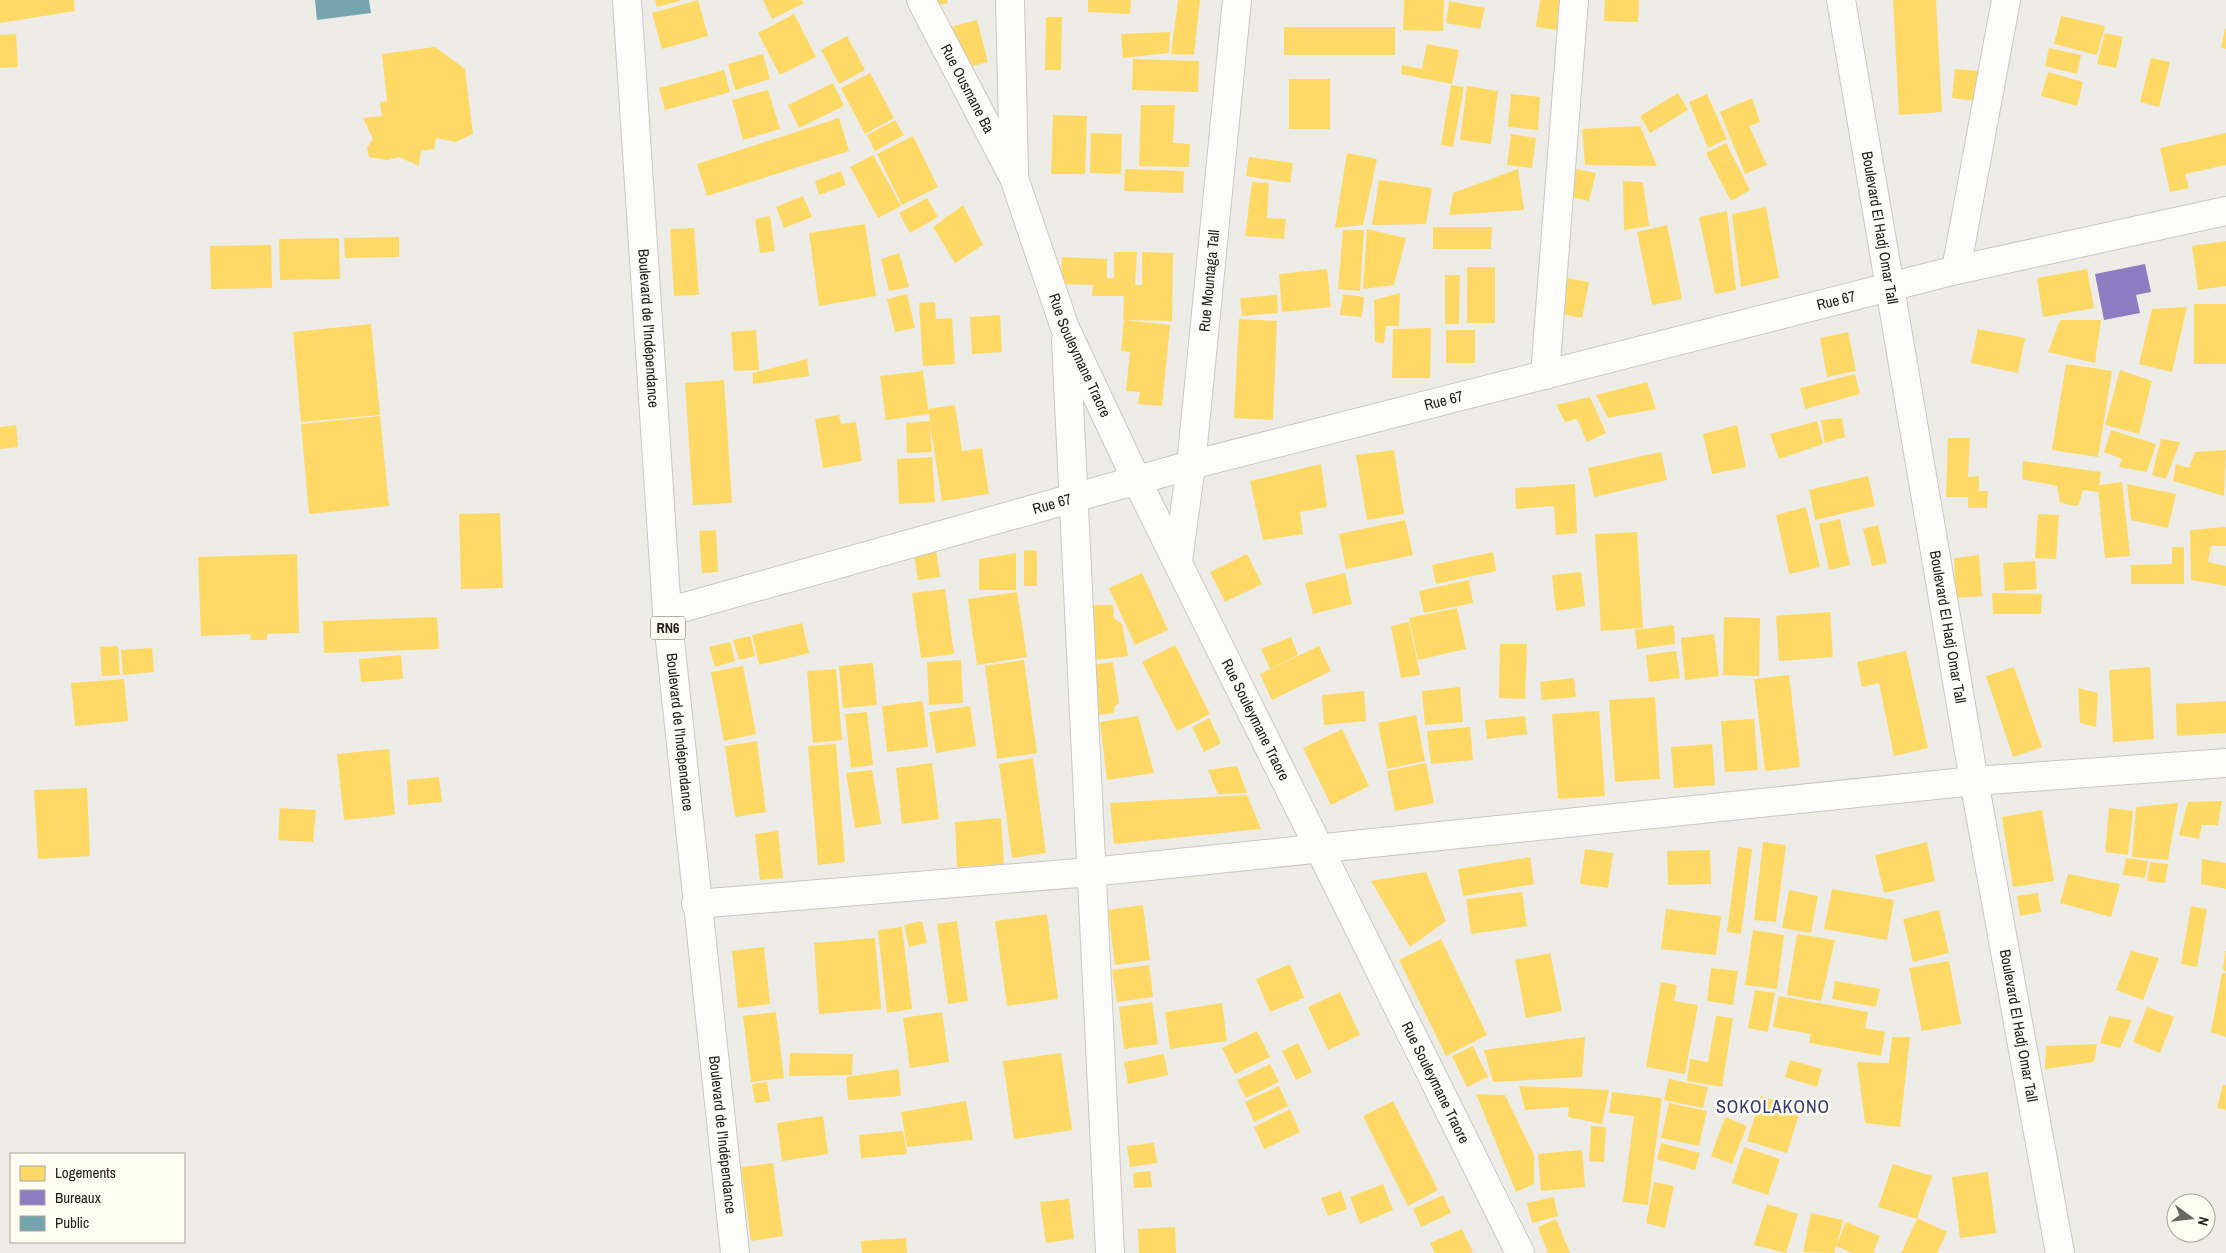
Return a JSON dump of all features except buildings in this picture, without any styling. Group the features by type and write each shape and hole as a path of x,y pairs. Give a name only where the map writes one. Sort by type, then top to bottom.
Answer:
{"main road":[{"name":"Boulevard de l'Indépendance","path":"627,0 667,612 696,904 735,1253"},
{"name":"Rue Ousmane Ba","path":"921,0 1014,178"},
{"path":"1010,0 1014,178"},
{"name":"Rue Mountaga Tall","path":"1178,561 1191,464 1237,0"},
{"path":"1545,375 1574,0"},
{"name":"Boulevard El Hadj Omar Tall","path":"1841,0 1974,780 2060,1253"},
{"path":"1956,270 2006,0"},
{"name":"Rue Souleymane Traore","path":"1014,178 1065,328 1136,479 1520,1253"},
{"name":"Rue 67","path":"667,612 1191,464 1956,270 2226,211"},
{"path":"1065,328 1110,1253"},
{"path":"696,904 1091,872 1320,850 1974,780 2226,763"}],"district":[{"name":"SOKOLAKONO","path":"1773,1107"}]}
